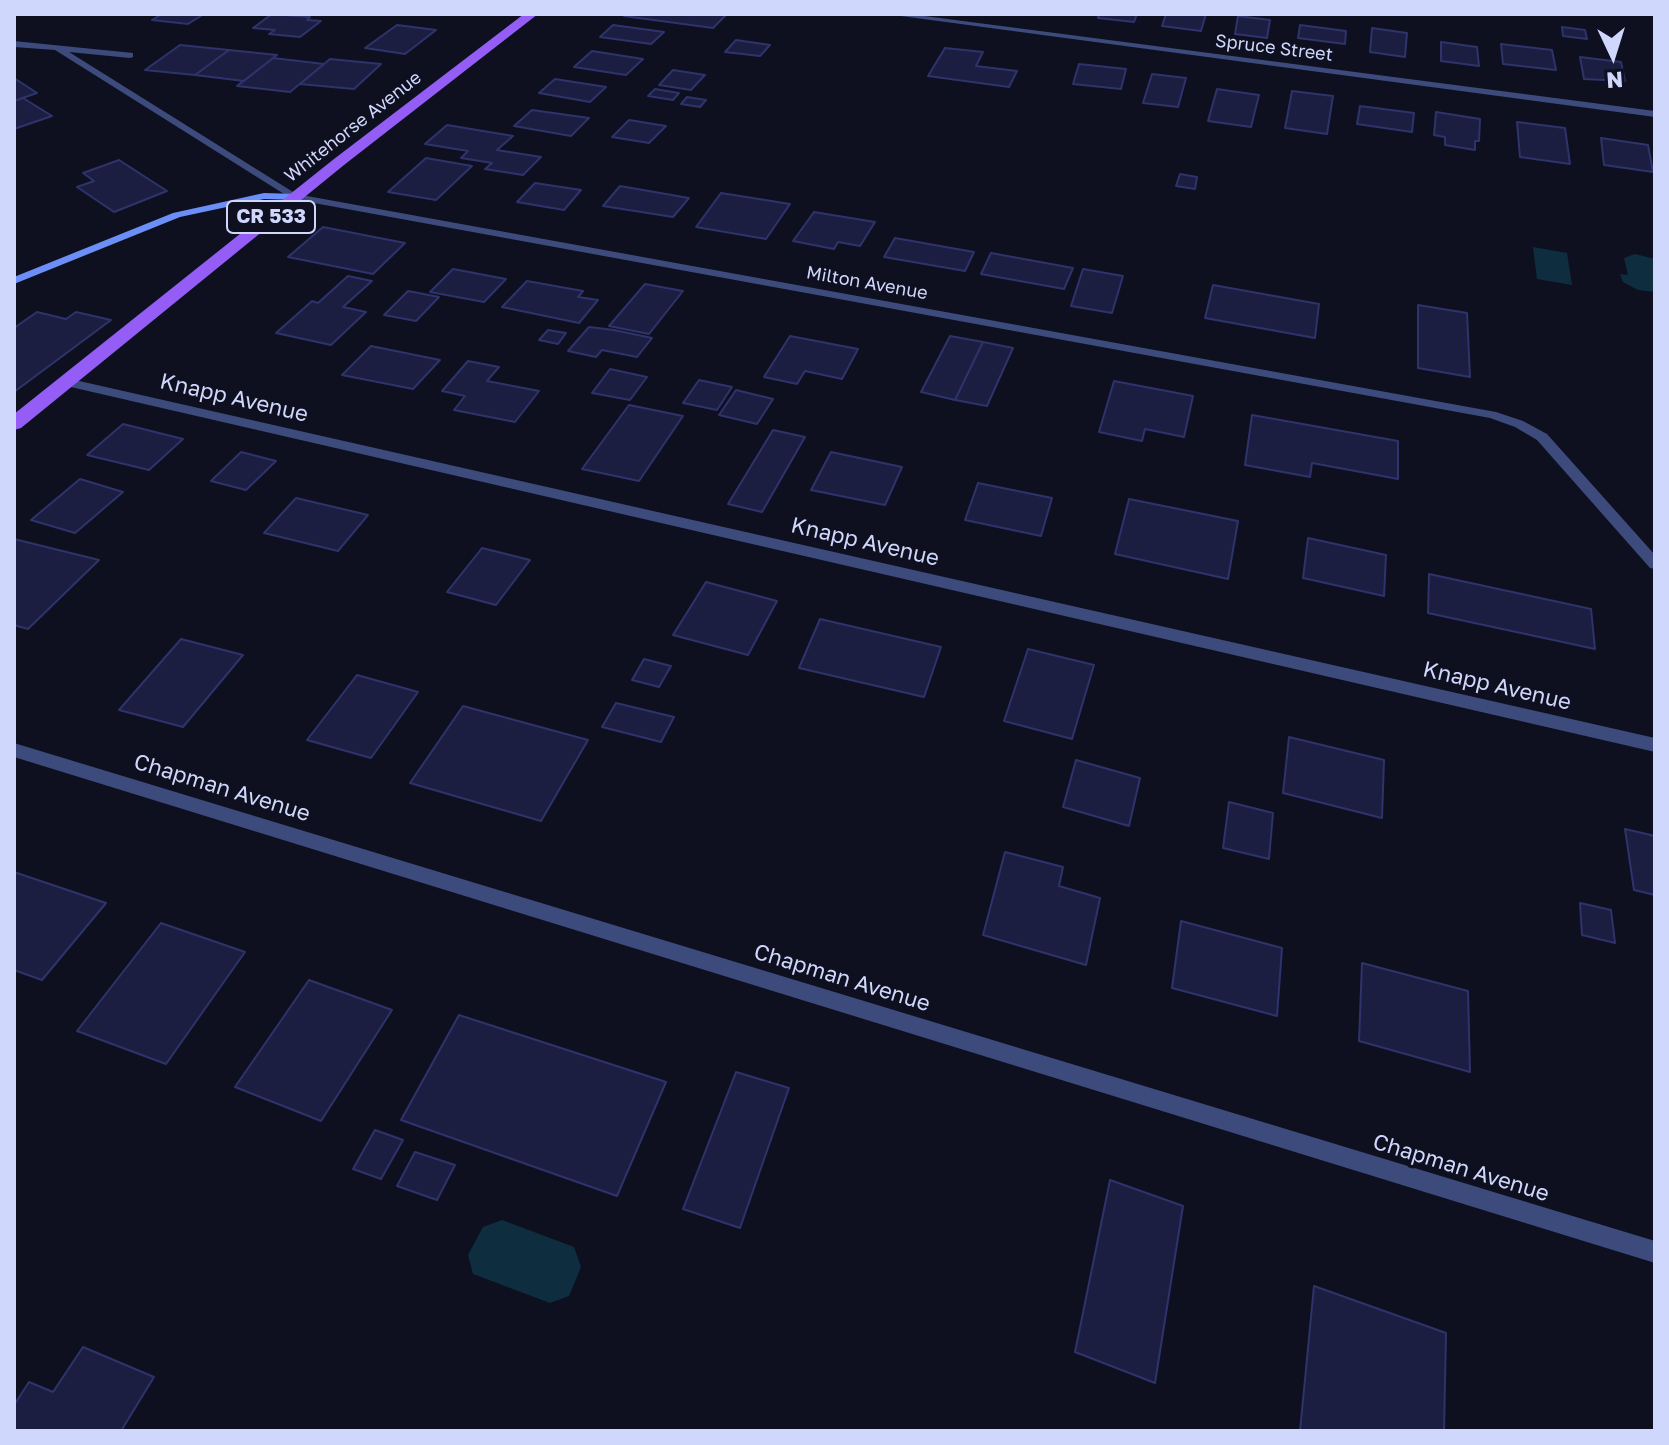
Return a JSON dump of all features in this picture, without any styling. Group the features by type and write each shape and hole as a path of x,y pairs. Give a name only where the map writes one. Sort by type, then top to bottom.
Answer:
{"main road":[{"name":"Whitehorse Avenue","path":"14,424 296,197 532,14"}],"street":[{"name":"Spruce Street","path":"890,14 1655,114"},
{"path":"14,44 130,55"},
{"path":"57,48 296,197"},
{"path":"14,281 177,215 264,196 296,197"},
{"name":"Milton Avenue","path":"296,197 1492,415 1519,424 1542,437 1655,564"},
{"name":"Knapp Avenue","path":"66,382 1655,745"},
{"name":"Chapman Avenue","path":"14,750 1655,1252"}],"water":[{"path":"1533,247 1567,253 1572,285 1537,279"},
{"path":"1635,254 1655,259 1655,292 1638,290 1623,282 1620,274 1628,275 1624,258"},
{"path":"502,1220 574,1247 581,1267 569,1296 550,1303 473,1274 468,1255 483,1227"}],"building":[{"path":"162,14 204,14 188,24 152,20"},
{"path":"272,14 310,17 307,20 321,21 300,37 269,34 275,30 253,28"},
{"path":"727,14 713,28 624,16"},
{"path":"1099,14 1137,14 1134,22 1098,18"},
{"path":"1166,14 1206,14 1201,31 1162,26"},
{"path":"1238,16 1270,20 1267,38 1235,34"},
{"path":"397,25 436,30 405,54 365,48"},
{"path":"613,25 664,32 651,44 600,37"},
{"path":"1300,25 1346,31 1345,44 1298,38"},
{"path":"1562,27 1585,30 1587,39 1563,36"},
{"path":"1372,28 1407,33 1405,57 1370,52"},
{"path":"736,40 770,45 760,56 725,52"},
{"path":"1441,42 1477,47 1479,66 1441,61"},
{"path":"1501,44 1552,50 1556,70 1503,64"},
{"path":"180,45 229,50 195,75 145,70"},
{"path":"945,48 983,52 976,66 1017,71 1009,87 928,76"},
{"path":"229,50 277,55 244,81 195,75"},
{"path":"592,51 643,59 626,75 574,67"},
{"path":"1580,57 1621,62 1625,81 1584,79"},
{"path":"273,58 324,64 290,92 237,86"},
{"path":"330,59 381,64 354,89 300,84"},
{"path":"1079,64 1126,69 1121,89 1073,84"},
{"path":"673,70 705,75 691,90 659,85"},
{"path":"1152,74 1186,78 1178,107 1143,103"},
{"path":"14,78 37,93 14,101"},
{"path":"555,79 606,87 590,102 539,93"},
{"path":"655,89 679,93 673,100 648,96"},
{"path":"1217,89 1259,95 1251,127 1208,121"},
{"path":"1292,91 1333,96 1327,134 1285,128"},
{"path":"687,97 706,100 700,107 681,104"},
{"path":"23,98 52,116 14,129 14,101"},
{"path":"1360,106 1414,113 1412,132 1357,124"},
{"path":"532,110 589,118 571,136 514,126"},
{"path":"1436,112 1480,119 1479,141 1475,141 1475,150 1445,145 1445,137 1434,135"},
{"path":"629,120 666,126 649,143 612,137"},
{"path":"1517,122 1565,128 1570,164 1520,157"},
{"path":"447,125 513,136 497,150 541,157 523,175 485,169 492,163 461,158 468,151 425,144"},
{"path":"1601,138 1648,145 1653,172 1604,165"},
{"path":"426,158 472,166 436,200 388,192"},
{"path":"119,160 167,191 114,212 77,187 94,181 83,173"},
{"path":"1180,174 1197,177 1195,189 1176,186"},
{"path":"535,183 581,190 564,210 517,202"},
{"path":"620,186 689,198 673,217 603,206"},
{"path":"721,193 790,204 766,239 696,227"},
{"path":"814,212 875,222 860,246 838,242 834,249 793,241"},
{"path":"323,227 405,243 373,274 288,257"},
{"path":"895,238 974,252 965,271 884,257"},
{"path":"991,253 1073,268 1064,289 981,274"},
{"path":"453,269 506,279 484,302 430,292"},
{"path":"1083,269 1123,276 1112,313 1071,306"},
{"path":"348,276 372,281 343,307 366,312 331,345 276,333 312,301 318,303"},
{"path":"527,281 583,291 578,297 598,300 579,323 502,307"},
{"path":"645,284 683,291 649,334 609,326"},
{"path":"1213,285 1319,304 1315,338 1205,318"},
{"path":"408,291 439,297 416,321 384,315"},
{"path":"1418,305 1467,313 1470,377 1418,368"},
{"path":"37,312 66,319 76,312 111,320 14,392 14,328"},
{"path":"589,327 652,338 637,357 602,350 596,357 568,351"},
{"path":"548,330 566,333 558,344 539,340"},
{"path":"790,336 858,349 842,379 805,371 797,384 764,377"},
{"path":"950,336 983,342 955,400 921,392"},
{"path":"983,342 1013,348 987,406 955,400"},
{"path":"371,346 440,360 413,389 342,375"},
{"path":"468,361 499,367 487,381 539,391 515,422 454,410 465,396 442,391"},
{"path":"610,369 647,377 630,400 592,393"},
{"path":"699,380 732,387 717,410 683,403"},
{"path":"1114,381 1193,396 1184,437 1145,429 1142,441 1099,432"},
{"path":"736,390 773,399 757,424 719,415"},
{"path":"629,405 683,416 639,481 582,469"},
{"path":"1252,415 1398,441 1398,479 1312,463 1310,477 1245,465"},
{"path":"123,424 183,439 149,470 87,455"},
{"path":"773,430 805,437 762,512 728,504"},
{"path":"241,452 276,461 246,490 211,481"},
{"path":"831,452 902,467 885,505 811,490"},
{"path":"80,479 123,492 75,533 31,520"},
{"path":"978,483 1052,498 1041,536 965,520"},
{"path":"296,498 368,515 338,551 264,533"},
{"path":"1129,499 1238,521 1228,579 1115,554"},
{"path":"1308,538 1386,555 1384,596 1303,578"},
{"path":"14,539 99,560 28,629 14,625"},
{"path":"482,548 530,560 496,605 447,592"},
{"path":"1429,574 1591,609 1595,649 1428,613"},
{"path":"706,582 777,601 748,655 673,635"},
{"path":"820,619 941,647 924,697 799,668"},
{"path":"181,639 243,655 183,727 119,710"},
{"path":"1028,649 1094,665 1072,739 1004,721"},
{"path":"644,659 671,666 659,687 632,680"},
{"path":"357,675 418,692 371,758 307,740"},
{"path":"616,703 674,717 661,742 602,727"},
{"path":"463,706 588,740 541,821 410,783"},
{"path":"1289,737 1384,760 1382,818 1283,793"},
{"path":"1076,760 1140,778 1129,826 1063,807"},
{"path":"1229,802 1273,813 1269,859 1223,848"},
{"path":"1625,829 1655,836 1655,895 1634,890"},
{"path":"1005,852 1063,867 1059,886 1100,898 1086,965 983,935"},
{"path":"14,872 106,903 42,980 14,970"},
{"path":"1580,903 1611,910 1615,943 1582,935"},
{"path":"1181,921 1282,948 1277,1016 1172,988"},
{"path":"161,923 245,952 166,1064 77,1031"},
{"path":"1362,963 1468,991 1470,1072 1359,1041"},
{"path":"309,980 392,1010 321,1121 235,1087"},
{"path":"459,1015 666,1082 617,1196 401,1120"},
{"path":"736,1072 789,1088 740,1228 683,1209"},
{"path":"375,1130 403,1140 381,1179 353,1169"},
{"path":"415,1152 455,1165 437,1200 397,1186"},
{"path":"1110,1180 1183,1206 1155,1383 1075,1352"},
{"path":"1314,1286 1446,1333 1444,1431 1300,1431"},
{"path":"83,1347 154,1377 121,1431 14,1431 14,1405 29,1382 53,1392"}]}
